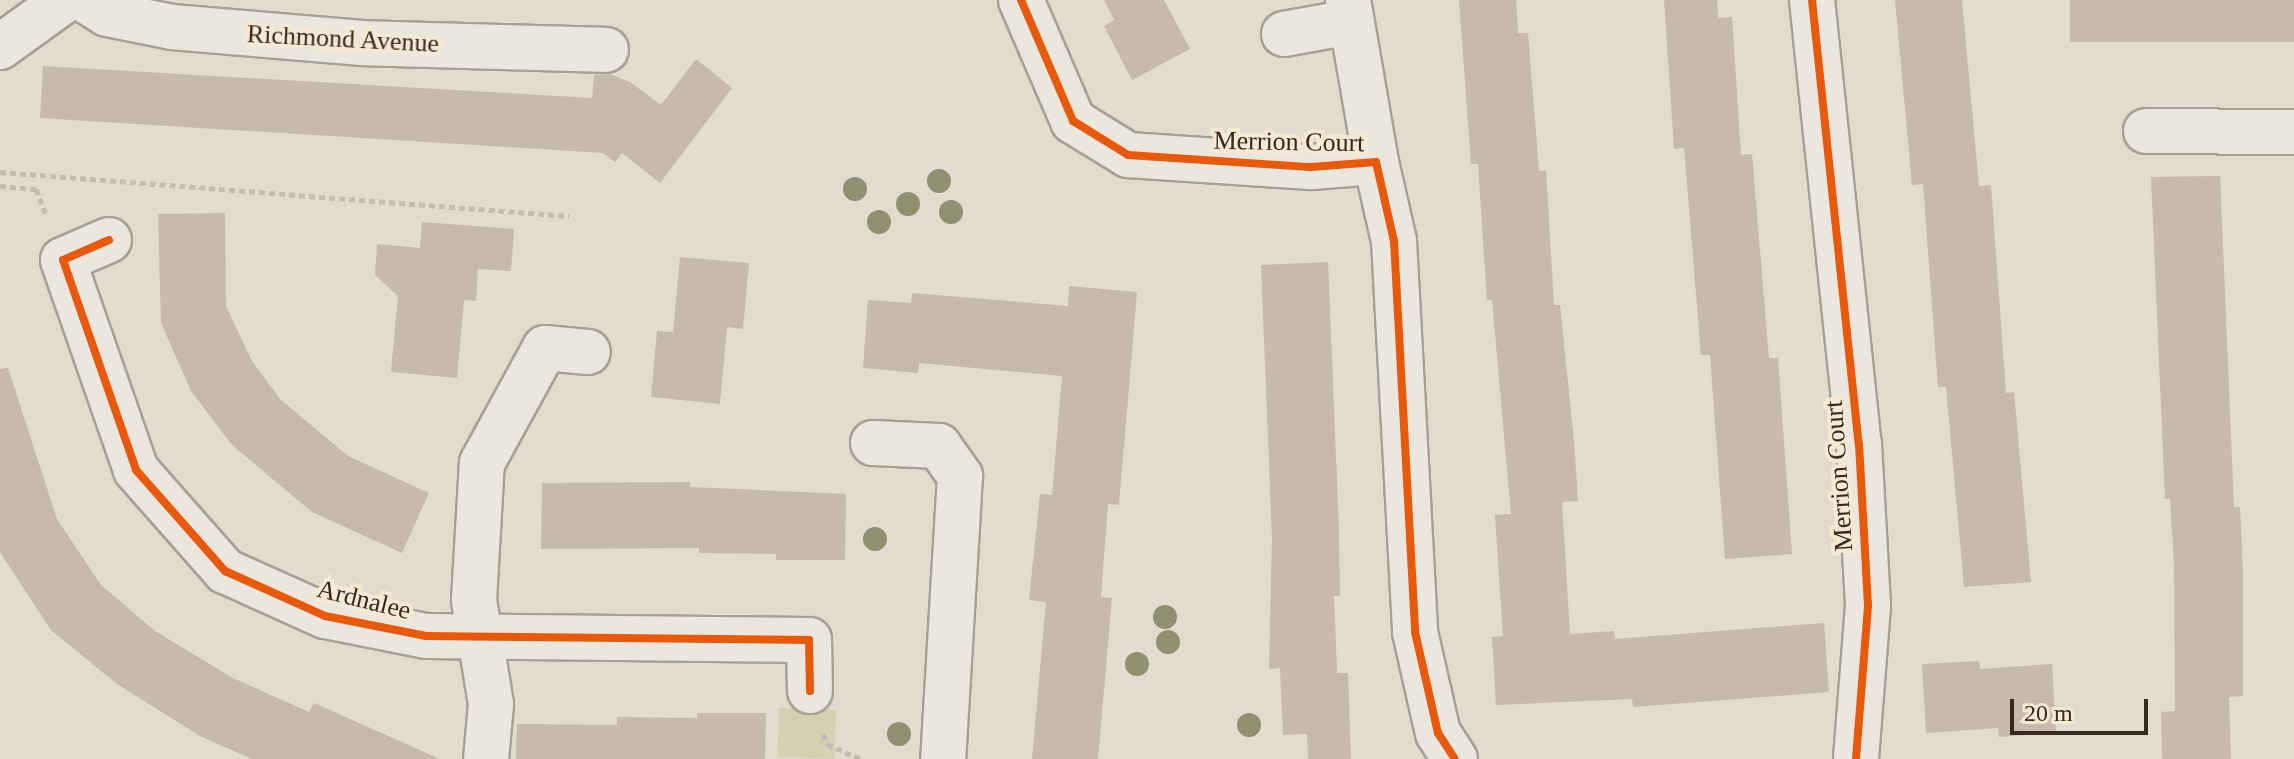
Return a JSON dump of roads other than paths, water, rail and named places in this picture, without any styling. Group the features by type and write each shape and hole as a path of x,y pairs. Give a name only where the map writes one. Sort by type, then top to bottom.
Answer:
{"street":[{"path":"11,25 65,0"},
{"name":"Richmond Avenue","path":"85,0 107,14 172,27 362,43 606,50"},
{"name":"Merrion Court","path":"1021,0 1073,121 1128,155 1311,167 1376,162"},
{"name":"Merrion Court","path":"1812,0 1859,444 1868,606 1856,759"},
{"name":"Merrion Court","path":"1284,34 1350,11 1376,162 1394,241 1401,315 1415,632 1438,733 1455,759"},
{"path":"2146,131 2294,132 2294,139"},
{"name":"Ardnalee","path":"109,240 63,260 136,470 225,571 325,616 426,636 478,639 530,635 809,640 810,691"},
{"path":"486,759 491,704 474,600 482,463 545,348 588,352"},
{"path":"873,443 939,446 960,476 943,759"}]}
